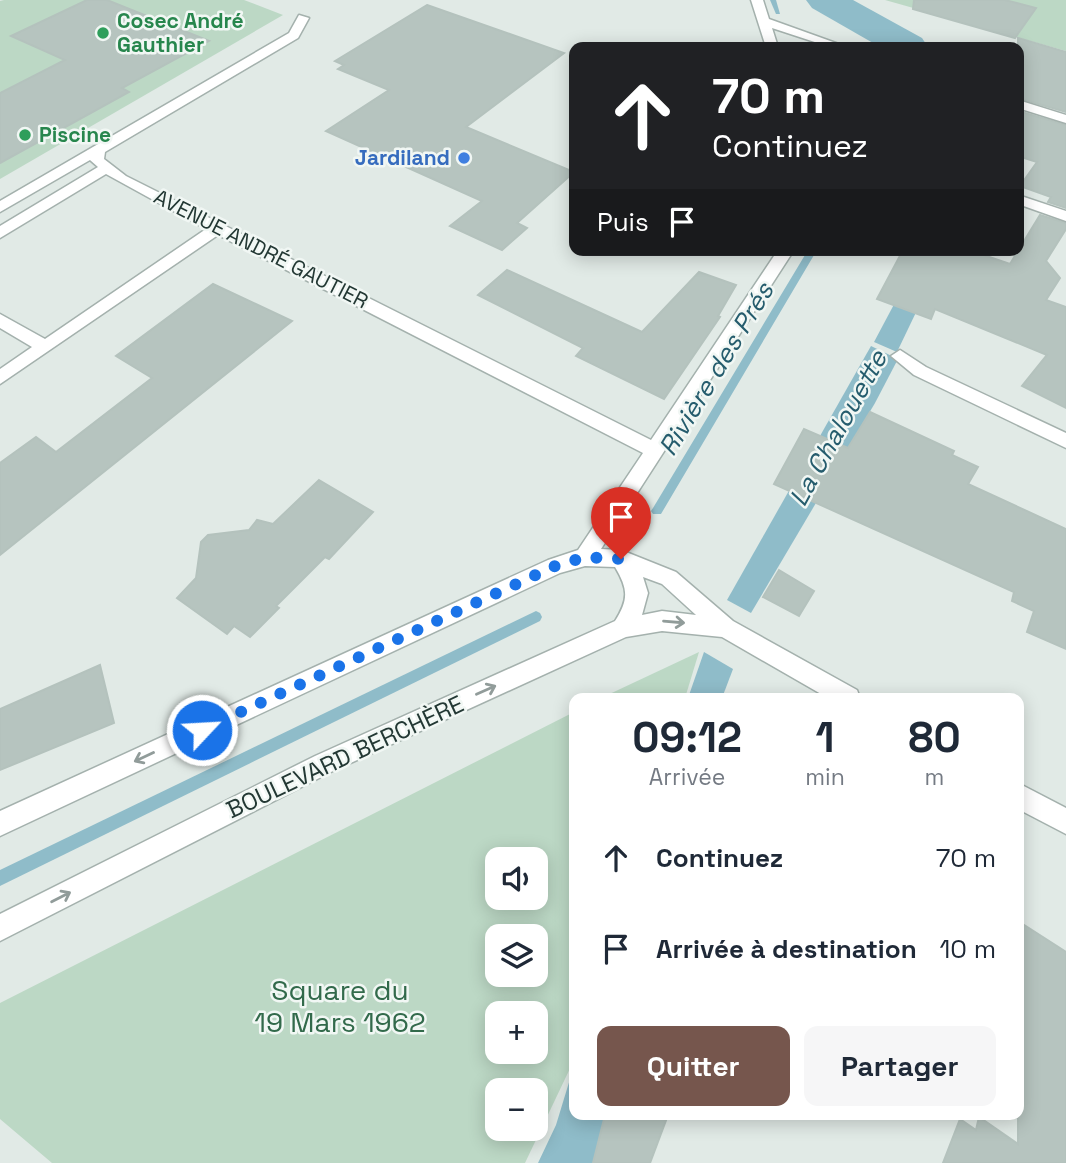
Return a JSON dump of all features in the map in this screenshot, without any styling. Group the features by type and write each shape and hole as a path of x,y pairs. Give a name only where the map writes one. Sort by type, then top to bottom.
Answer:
{"street":[{"path":"757,0 770,42"},
{"path":"0,207 294,35 303,18"},
{"path":"763,21 826,42"},
{"path":"1024,106 1066,119"},
{"path":"0,233 105,169 97,160 98,149"},
{"name":"AVENUE ANDRÉ GAUTIER","path":"105,169 656,451"},
{"path":"1024,201 1066,216"},
{"path":"0,377 219,227"},
{"path":"585,557 782,256"},
{"path":"0,320 45,346"},
{"path":"900,356 920,371 1066,441"},
{"path":"0,824 555,566 585,557 621,559 672,579 725,628 840,693"},
{"path":"621,559 636,584 639,603 623,628"},
{"name":"BOULEVARD BERCHÈRE","path":"0,928 323,764 623,628 662,621 725,628"},
{"path":"1024,797 1066,821"}],"green space":[{"path":"244,0 283,15 0,179 0,1"},
{"path":"885,0 1066,0 1066,51"},
{"path":"699,652 687,693 612,693"},
{"name":"Square du 19 Mars 1962","path":"569,715 569,1071 548,1115 548,1078 485,1078 485,1141 535,1141 525,1163 52,1163 0,1119 0,1003"}],"water":[{"path":"899,295 920,304 897,352 874,342"},
{"path":"871,346 898,359 875,403 751,613 727,600"},
{"path":"704,652 733,669 724,693 690,693"},
{"path":"569,1082 569,1120 604,1120 593,1163 538,1163 556,1125"}],"building":[{"path":"87,0 107,0 209,41 122,88 129,92 0,163 0,93 65,60 11,36"},
{"path":"914,0 1005,0 1036,8 1015,38 913,9"},
{"path":"427,5 564,53 466,127 569,170 569,176 517,223 527,228 502,250 450,226 482,201 326,131 389,90 338,69 344,65 335,61"},
{"path":"1018,38 1066,52 1066,112 1024,100 1024,42 1018,42"},
{"path":"1024,113 1066,125 1066,208 1048,202 1051,197 1024,187 1024,180 1037,162 1024,158"},
{"path":"1040,215 1066,223 1066,229 1046,261 1060,278 1046,300 1066,307 1066,408 1022,386 1047,355 935,309 931,319 877,299 900,256 987,256 1010,264 1015,256 1024,256 1024,241"},
{"path":"507,270 642,332 699,272 736,285 718,316 720,317 664,399 576,356 583,348 478,295"},
{"path":"213,284 292,321 0,555 0,463 36,437 56,452 152,378 116,356"},
{"path":"870,412 954,451 952,455 978,467 968,484 1066,529 1066,649 1027,632 1034,611 1012,601 1014,592 774,484 804,429 848,448"},
{"path":"319,480 373,512 329,559 325,557 276,606 279,608 250,637 234,626 227,634 177,598 196,578 201,542 208,535 249,530 257,520 273,524"},
{"path":"779,570 814,591 799,616 763,597"},
{"path":"100,665 114,723 0,770 0,709"},
{"path":"1024,925 1066,952 1066,1163 943,1163 960,1120 976,1130 978,1120 983,1120 1018,1144 1018,1120 1024,1120"},
{"path":"604,1120 666,1120 650,1163 593,1163"}],"waterway":[{"name":"Rivière des Prés","path":"773,0 778,13"},
{"name":"La Chalouette","path":"825,0 899,42"},
{"name":"Rivière des Prés","path":"657,511 809,256"},
{"name":"Rivière des Prés","path":"0,878 536,617"}],"place":[{"name":"Cosec André Gauthier","path":"103,33"},
{"name":"Piscine","path":"25,135"},
{"name":"Jardiland","path":"464,158"}],"route":[{"path":"202,730 555,566 585,557 621,559"}]}
